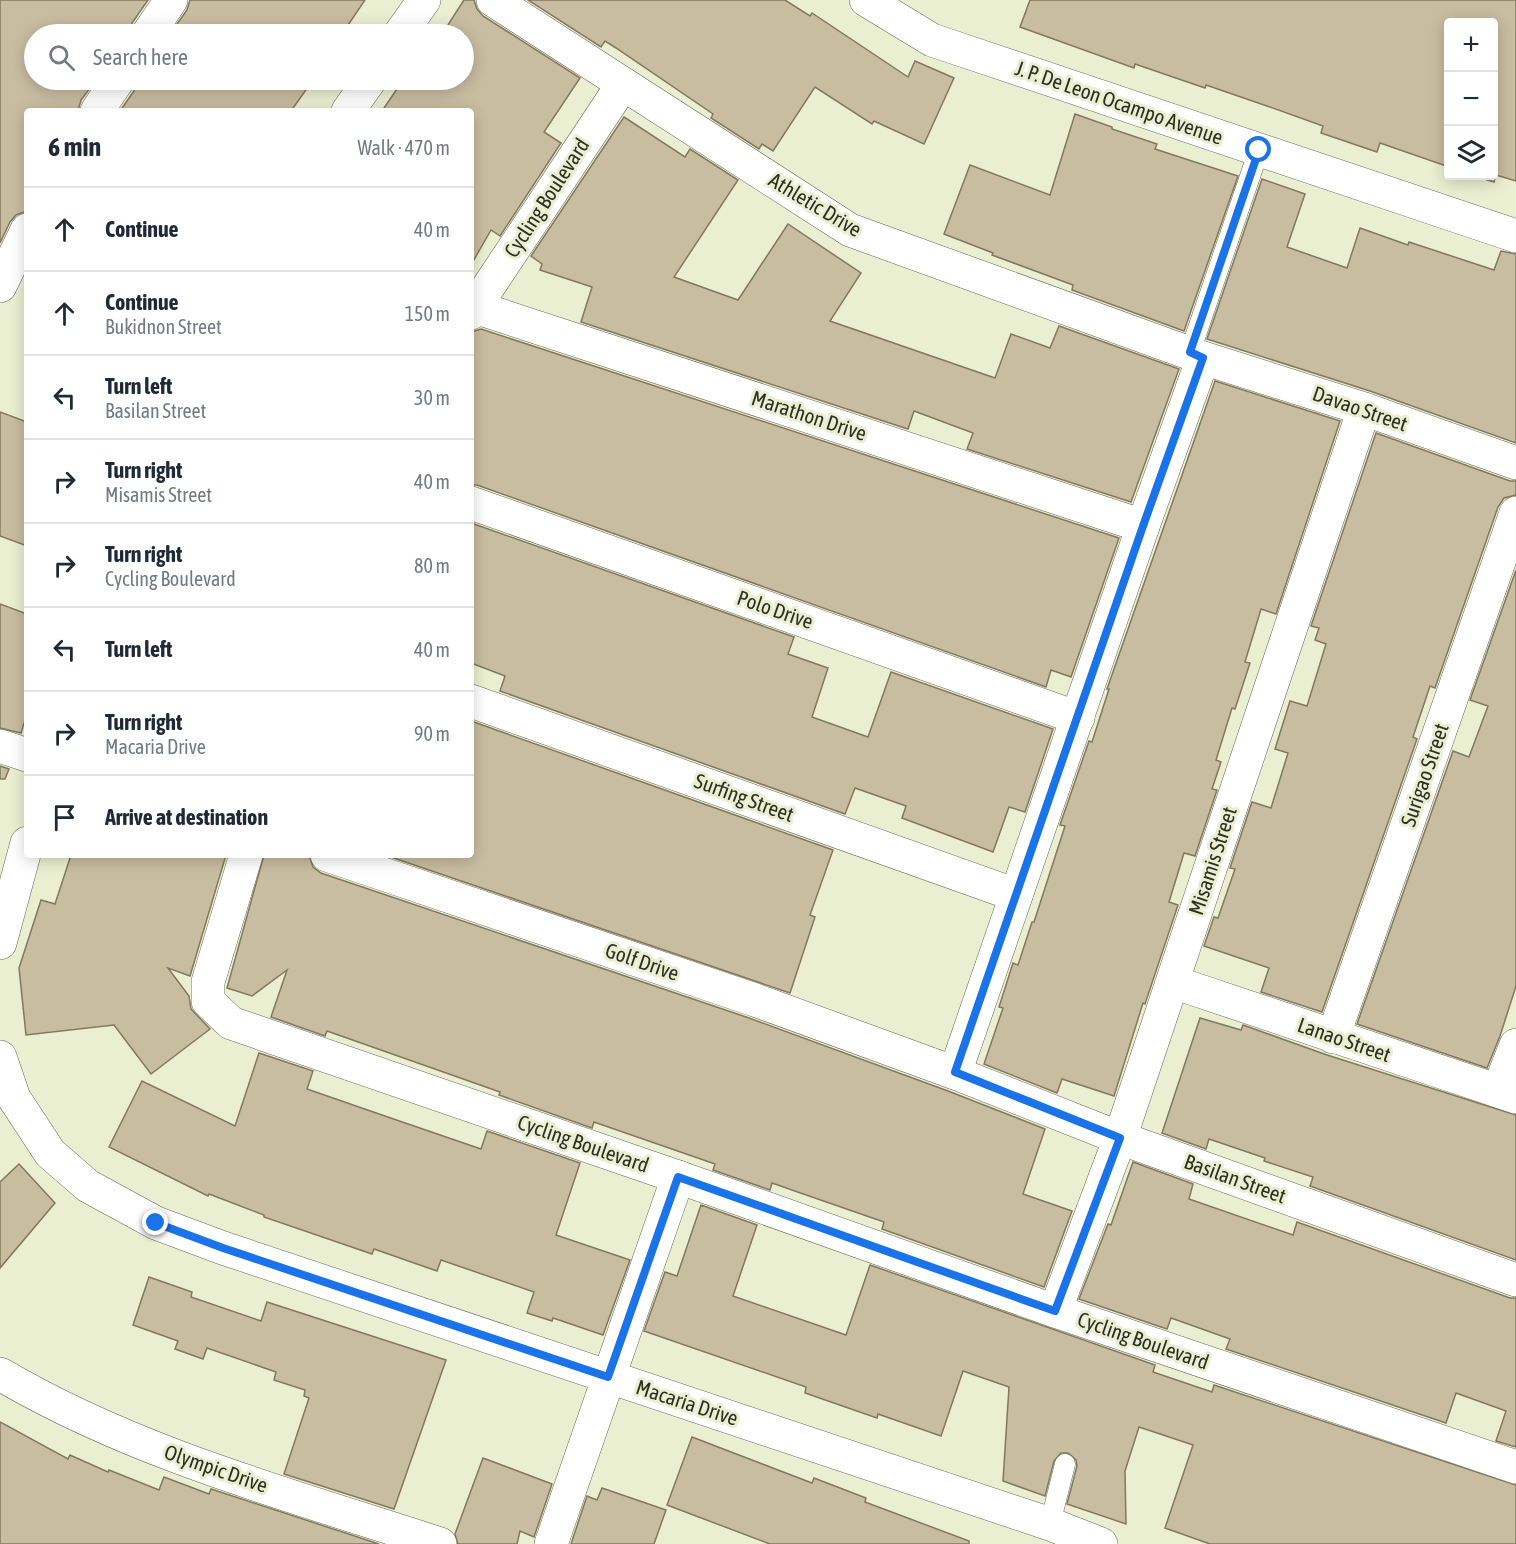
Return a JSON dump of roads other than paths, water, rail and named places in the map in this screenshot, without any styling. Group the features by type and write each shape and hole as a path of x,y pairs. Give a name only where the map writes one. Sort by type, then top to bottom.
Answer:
{"street":[{"path":"155,24 171,0"},
{"path":"407,24 424,0"},
{"name":"Athletic Drive","path":"493,0 850,230 1196,355"},
{"name":"J. P. De Leon Ocampo Avenue","path":"866,0 932,40 1516,236"},
{"name":"Cycling Boulevard","path":"474,308 622,84"},
{"path":"99,108 111,90"},
{"path":"350,108 363,90"},
{"path":"0,286 24,236"},
{"name":"Marathon Drive","path":"474,310 1143,526"},
{"path":"955,1072 1143,526 1196,355"},
{"name":"Davao Street","path":"1196,355 1364,409 1516,463"},
{"name":"Misamis Street","path":"1055,1311 1120,1138 1364,409"},
{"name":"Polo Drive","path":"474,504 1078,718"},
{"name":"Surigao Street","path":"1333,1037 1516,513"},
{"name":"Surfing Street","path":"474,702 1016,895"},
{"path":"0,746 24,754"},
{"path":"0,943 24,854"},
{"name":"Cycling Boulevard","path":"245,858 208,982 208,1001 231,1023 678,1177 1055,1311 1516,1467"},
{"name":"Golf Drive","path":"336,858 744,996 955,1072"},
{"name":"Lanao Street","path":"1173,982 1507,1094"},
{"path":"1507,1094 1516,1045"},
{"name":"Macaria Drive","path":"0,1057 14,1098 50,1153 88,1186 156,1223 234,1252 1050,1524 1101,1544"},
{"name":"Basilan Street","path":"955,1072 1120,1138 1516,1280"},
{"path":"551,1544 678,1177"},
{"name":"Olympic Drive","path":"0,1374 40,1398 128,1439 261,1486 440,1544"}],"lane":[{"path":"1196,355 1259,150"},
{"path":"1050,1524 1065,1464"}]}
